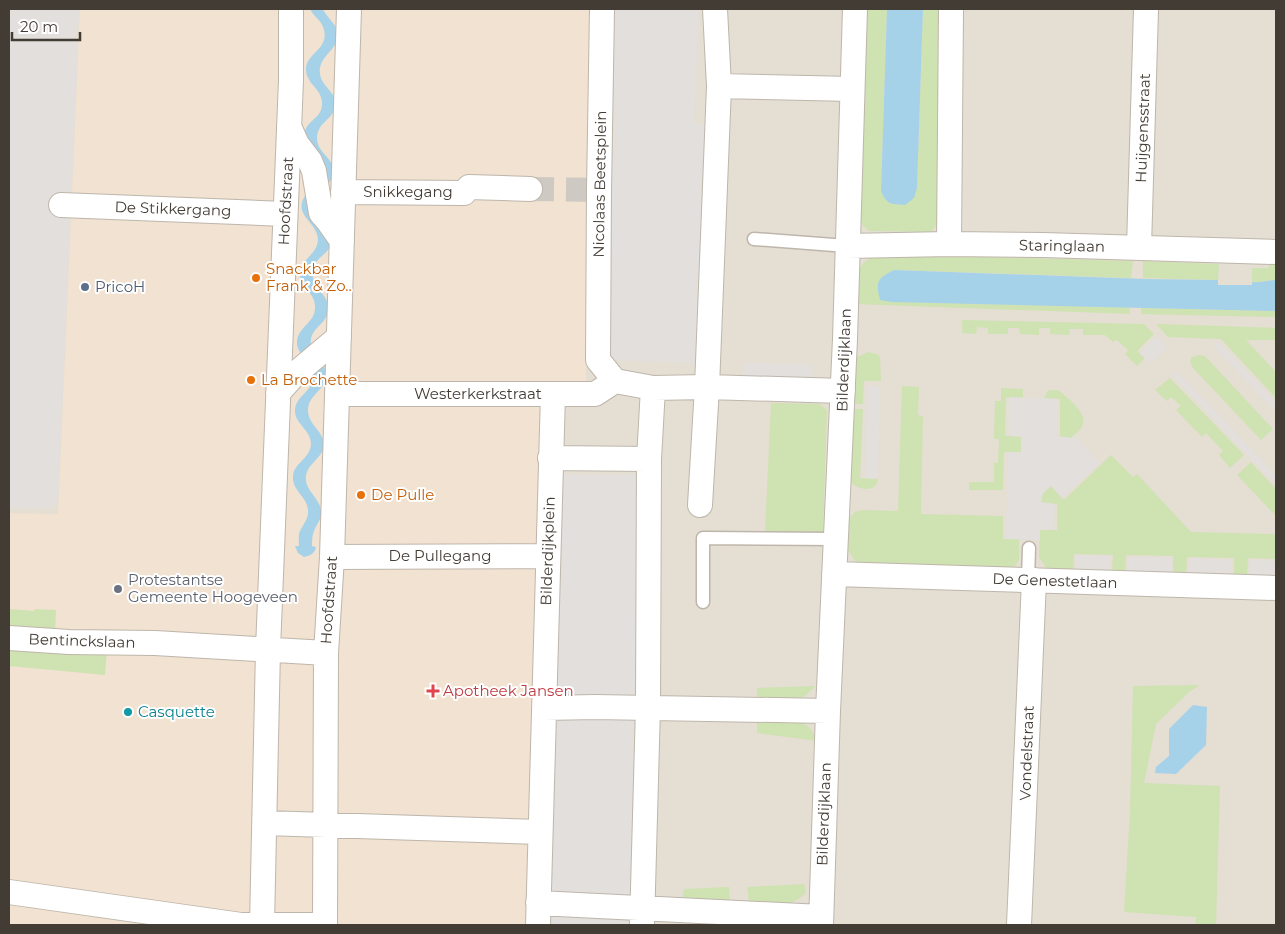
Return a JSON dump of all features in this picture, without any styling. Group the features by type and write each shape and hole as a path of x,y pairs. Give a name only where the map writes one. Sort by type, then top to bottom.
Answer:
{"street":[{"name":"Hoofdstraat","path":"291,9 291,80 268,649 262,925 325,925 326,653 332,557 337,394 335,340 342,241 348,10"},
{"name":"Nicolaas Beetsplein","path":"602,9 598,360 615,381"},
{"path":"700,505 707,387 719,86 716,9"},
{"name":"Bilderdijklaan","path":"642,917 821,921 828,710 843,391 855,9"},
{"path":"949,244 952,9"},
{"name":"Huijgensstraat","path":"1139,248 1146,9"},
{"path":"719,86 852,89"},
{"path":"289,126 297,144 310,161 314,171 321,213 342,241"},
{"name":"Snikkegang","path":"343,192 464,193 469,187 530,188"},
{"name":"De Stikkergang","path":"61,205 285,214"},
{"name":"Staringlaan","path":"847,246 949,244 1276,252"},
{"path":"278,393 295,374 335,340"},
{"path":"615,381 653,388 707,387 843,391"},
{"name":"Westerkerkstraat","path":"337,394 595,394 615,381"},
{"path":"642,917 648,707 649,459 653,388"},
{"name":"Bilderdijkplein","path":"553,394 538,914 642,917"},
{"path":"550,458 649,459"},
{"name":"De Pullegang","path":"332,557 548,556"},
{"name":"De Genestetlaan","path":"834,574 1276,588"},
{"name":"Vondelstraat","path":"1020,925 1031,580"},
{"name":"Bentinckslaan","path":"9,638 69,642 155,643"},
{"name":"Hoofdstraat","path":"155,643 326,653"},
{"path":"544,708 648,707 828,710"},
{"path":"265,823 540,832"},
{"path":"9,892 241,925 262,925"}],"lane":[{"path":"754,239 847,246"},
{"path":"703,602 702,538 836,539"},
{"path":"1029,548 1031,580"}],"shaded area":[{"path":"9,9 1276,9 1276,925 9,925"},
{"path":"9,9 79,9 79,23 75,28 74,39 78,43 58,500 56,505 50,508 9,508"},
{"path":"80,9 591,9 586,388 542,390 535,925 9,925 9,513 58,514"},
{"path":"614,9 699,9 694,123 709,126 699,363 606,360"},
{"path":"1156,336 1167,347 1150,363 1140,354"},
{"path":"1218,341 1276,403 1276,412 1213,346"},
{"path":"744,363 813,365 812,381 743,379"},
{"path":"1177,371 1276,476 1276,485 1172,375"},
{"path":"867,386 880,386 878,479 865,478"},
{"path":"1009,397 1058,399 1057,436 1072,438 1074,435 1100,463 1062,498 1051,486 1043,493 1041,502 1055,504 1053,530 1040,530 1040,540 1006,539 1008,452 1021,452 1021,437 1009,436"},
{"path":"557,475 643,475 634,925 545,925"},
{"path":"1076,555 1110,556 1110,573 1076,572"},
{"path":"1128,557 1171,558 1171,575 1128,574"},
{"path":"1189,558 1232,560 1231,577 1188,575"},
{"path":"1250,560 1276,561 1276,578 1249,577"}],"green space":[{"path":"865,9 887,9 881,191 917,188 923,9 944,9 939,222 931,232 869,231 863,226 860,218"},
{"path":"888,254 1133,261 1131,278 894,270 1130,308 1130,314 855,304 859,270 868,259"},
{"path":"1143,261 1219,264 1218,280 1143,278"},
{"path":"1270,264 1276,264 1276,280 1252,282 1252,268 1268,268"},
{"path":"1141,308 1276,311 1276,317 1141,314"},
{"path":"962,320 1144,324 1154,334 1137,351 1145,358 1137,366 1125,354 1128,350 1117,340 1113,342 1105,335 1083,335 1083,329 1070,329 1069,335 1050,334 1050,328 1039,328 1039,335 1020,334 1019,328 1008,328 1008,334 988,334 988,328 977,327 976,334 962,333"},
{"path":"1156,324 1276,328 1276,340 1246,340 1276,372 1276,398 1221,339 1168,337"},
{"path":"868,352 879,355 881,381 864,381 863,404 852,404 855,358"},
{"path":"1205,356 1273,429 1261,440 1193,368 1190,362 1192,357"},
{"path":"1170,378 1244,455 1230,468 1219,455 1223,451 1206,433 1202,437 1176,410 1181,406 1171,397 1167,401 1155,390"},
{"path":"902,386 919,387 918,415 923,416 921,514 1003,516 1003,539 1019,539 1019,560 1011,571 866,566 855,561 848,550 849,518 855,512 862,510 898,511"},
{"path":"1001,388 1023,389 1023,398 1006,398 1005,436 1021,436 1021,452 1004,452 1003,490 969,490 969,482 994,482 994,463 998,463 999,439 994,439 995,401 1001,401"},
{"path":"1050,390 1058,390 1062,393 1075,405 1082,415 1083,420 1080,430 1070,439 1044,436 1060,436 1060,399 1044,398"},
{"path":"771,403 820,404 827,410 823,533 765,531"},
{"path":"852,409 863,409 860,478 878,479 874,487 870,489 856,486 849,480"},
{"path":"1111,455 1133,477 1137,474 1191,532 1276,534 1276,559 1248,558 1247,577 1234,576 1234,558 1187,557 1186,575 1173,574 1173,556 1126,555 1125,573 1112,573 1113,555 1074,554 1073,572 1048,571 1039,557 1040,530 1057,530 1057,504 1041,503 1042,495 1051,485 1064,500"},
{"path":"1251,462 1276,489 1276,516 1237,475"},
{"path":"9,609 56,610 55,634 9,632"},
{"path":"9,646 107,650 105,675 9,666"},
{"path":"1200,685 1189,692 1156,724 1144,783 1220,786 1216,925 1195,925 1196,917 1124,912 1130,812 1133,686"},
{"path":"816,686 800,698 757,697 757,688"},
{"path":"757,720 784,720 804,724 813,732 817,741 757,733"},
{"path":"804,884 806,893 788,904 749,902 747,887"},
{"path":"729,887 730,902 685,901 683,896 685,889"}],"water":[{"path":"310,9 323,9 336,28 338,37 320,67 321,79 334,97 335,107 331,116 319,129 317,139 320,148 332,165 333,173 327,188 330,247 315,264 313,272 315,284 328,305 328,312 324,321 312,335 311,339 312,349 324,366 326,379 311,400 308,410 310,420 321,435 324,444 321,453 307,471 306,476 307,485 320,505 321,513 312,537 312,546 316,547 315,551 304,557 298,553 295,546 299,546 299,533 307,518 308,510 305,501 295,486 293,476 296,468 308,453 311,444 295,411 298,402 312,384 313,373 309,363 299,351 297,342 300,332 313,317 315,306 313,298 301,280 300,271 317,245 318,240 317,233 303,213 302,207 307,193 303,143 307,127 318,115 322,107 321,97 308,78 306,68 311,58 322,45 325,34 319,20"},
{"path":"887,9 923,9 917,188 914,198 905,205 890,203 885,199 881,191"},
{"path":"894,270 1218,280 1218,285 1252,285 1252,282 1276,280 1276,311 892,302 880,300 879,281 884,275"},
{"path":"1193,705 1207,707 1206,745 1176,774 1155,773 1156,767 1169,756 1169,729"}],"tunnel":[{"path":"530,189 599,190"}],"place":[{"name":"Snackbar Frank & Zo..","path":"256,278"},
{"name":"PricoH","path":"85,287"},
{"name":"La Brochette","path":"251,380"},
{"name":"De Pulle","path":"361,495"},
{"name":"Protestantse Gemeente Hoogeveen","path":"118,589"},
{"name":"Apotheek Jansen","path":"433,691"},
{"name":"Casquette","path":"128,712"}]}
